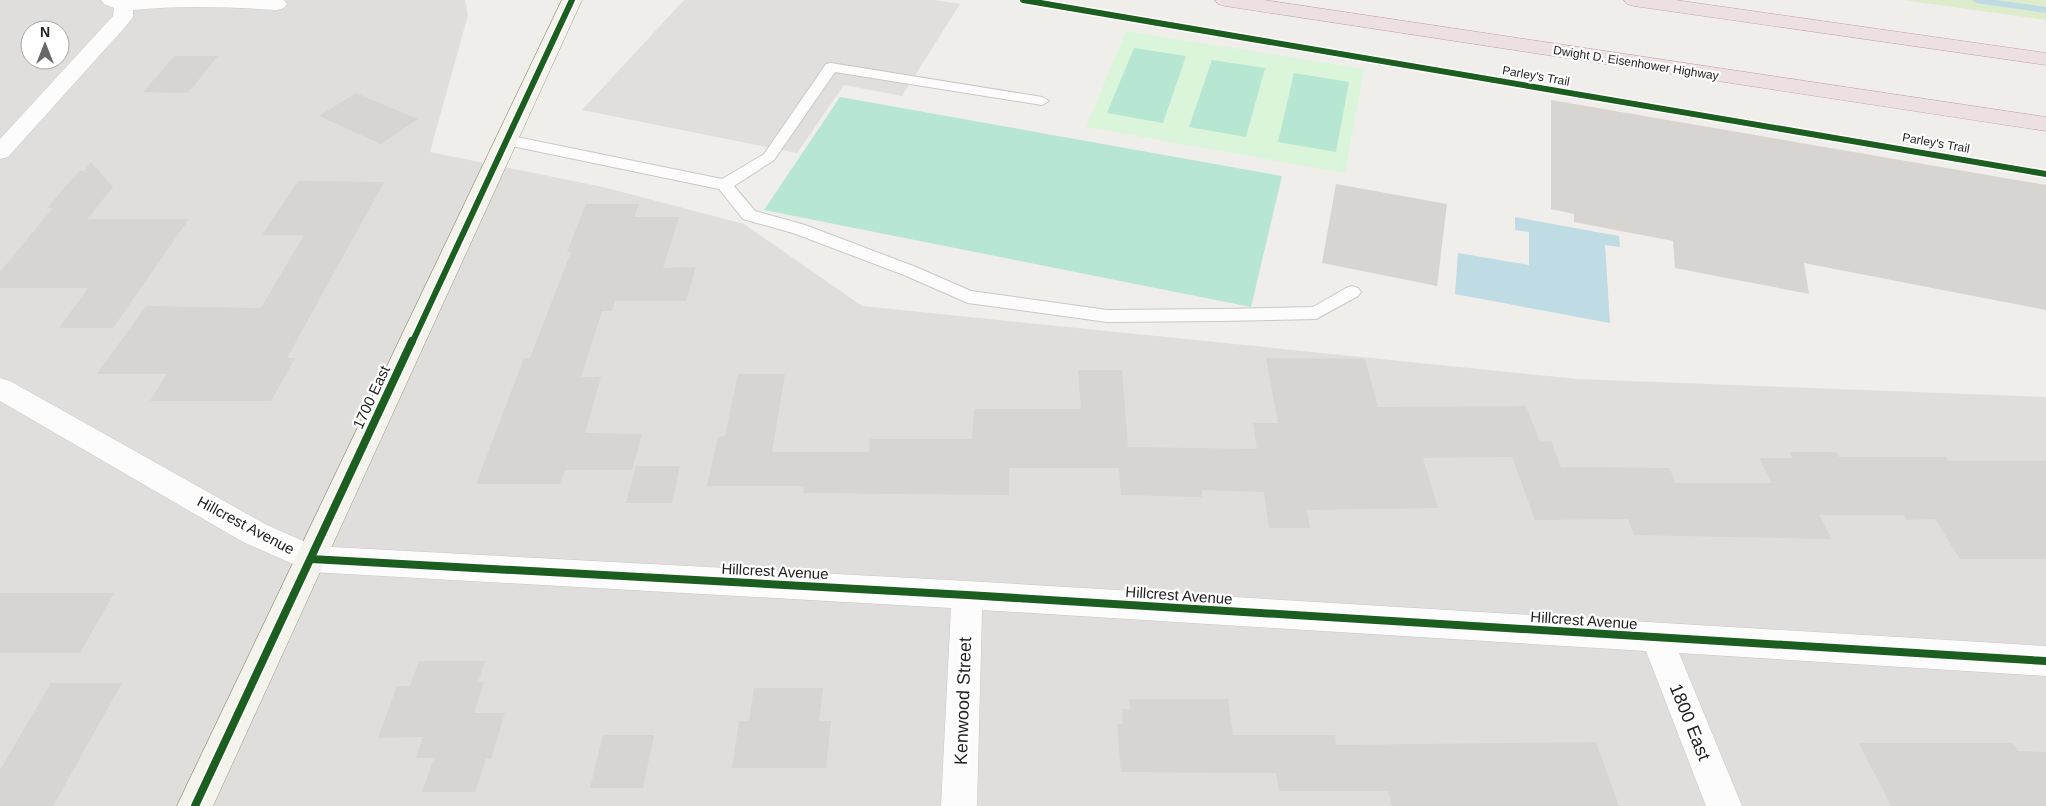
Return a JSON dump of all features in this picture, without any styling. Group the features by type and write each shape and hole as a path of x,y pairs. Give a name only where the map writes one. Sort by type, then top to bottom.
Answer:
{"highway":[{"name":"Dwight D. Eisenhower Highway","path":"1226,0 2046,124"},
{"path":"1634,0 2046,59"}],"street":[{"name":"1700 East","path":"195,806 572,0"},
{"path":"0,152 123,17 117,3 164,1 276,4"},
{"name":"Hillcrest Avenue","path":"0,388 254,533 311,559 967,596 2046,661"},
{"name":"Kenwood Street","path":"959,806 967,596"},
{"name":"1800 East","path":"1657,638 1724,806"}],"lane":[{"path":"724,185 769,157 831,67 1042,101"},
{"path":"507,140 724,185 749,215 799,229 910,270 968,297 1107,316 1220,315 1316,313 1352,292"}],"shaded area":[{"path":"0,0 465,0 468,15 430,152 603,187 744,224 862,306 1577,379 2046,397 2046,806 0,806"},
{"path":"684,0 933,0 960,4 902,96 844,85 797,153 582,110"}],"green space":[{"path":"1903,0 2046,0 2046,20"},
{"path":"1126,31 1364,69 1345,173 1086,127"},
{"path":"1134,48 1186,56 1163,123 1107,113"},
{"path":"1212,60 1265,68 1246,137 1189,127"},
{"path":"1294,73 1349,82 1336,152 1278,142"},
{"path":"840,97 1282,176 1251,307 764,210"}],"water":[{"path":"1515,217 1619,236 1620,247 1605,245 1610,323 1455,294 1458,253 1529,265 1529,232 1515,230"}],"building":[{"path":"175,56 218,56 188,93 143,92"},
{"path":"356,93 418,119 381,144 319,116"},
{"path":"1551,100 2046,185 2046,310 1804,263 1809,294 1675,268 1673,241 1574,222 1574,214 1551,209"},
{"path":"91,162 113,187 87,219 189,219 113,328 59,328 88,288 0,288 0,272 53,208 47,208 79,171 84,171"},
{"path":"298,181 384,182 287,358 295,358 271,401 150,401 167,374 97,374 146,306 261,308 304,235 262,235"},
{"path":"1336,184 1447,204 1437,286 1322,263"},
{"path":"586,204 639,204 634,217 679,217 663,268 696,267 686,301 615,301 612,311 602,311 581,377 601,377 585,433 642,434 632,470 565,470 560,484 476,484 524,358 530,358 571,252 567,252"},
{"path":"1266,358 1365,359 1378,407 1526,406 1540,442 1551,441 1561,467 1669,468 1676,483 1772,483 1759,458 1792,458 1790,452 1836,452 1839,457 1946,457 1949,461 2046,461 2046,559 1960,559 1935,519 1907,520 1904,515 1819,515 1832,539 1634,535 1628,519 1535,520 1512,457 1423,458 1438,508 1307,510 1310,528 1269,528 1264,492 1202,490 1202,497 1121,495 1119,468 1009,468 1009,495 803,493 804,486 707,486 718,437 725,436 738,374 785,374 772,452 869,452 870,439 972,439 974,409 1081,409 1078,370 1122,370 1128,447 1257,449 1253,423 1278,423"},
{"path":"636,466 680,466 672,503 626,503"},
{"path":"0,593 114,593 80,653 0,653"},
{"path":"419,661 485,661 478,682 484,682 474,713 505,713 491,759 486,759 475,792 422,792 434,758 416,758 423,737 378,738 397,686 410,686"},
{"path":"51,683 122,683 53,806 0,806 0,770"},
{"path":"754,688 823,688 819,721 831,721 826,768 732,768 739,721 749,721"},
{"path":"1129,699 1228,699 1233,735 1335,735 1336,745 1596,742 1619,806 1392,806 1388,791 1279,791 1276,773 1121,772 1117,724 1123,724 1122,709 1130,709"},
{"path":"603,735 654,735 643,788 590,788"},
{"path":"1859,743 2013,743 2018,751 2046,752 2046,806 1891,806"}],"waterway":[{"path":"1976,0 2046,10"}],"cycle path":[{"path":"195,806 572,0"},
{"name":"Parley's Trail","path":"1023,0 2046,174"},
{"path":"311,559 967,595 2046,661"}]}
